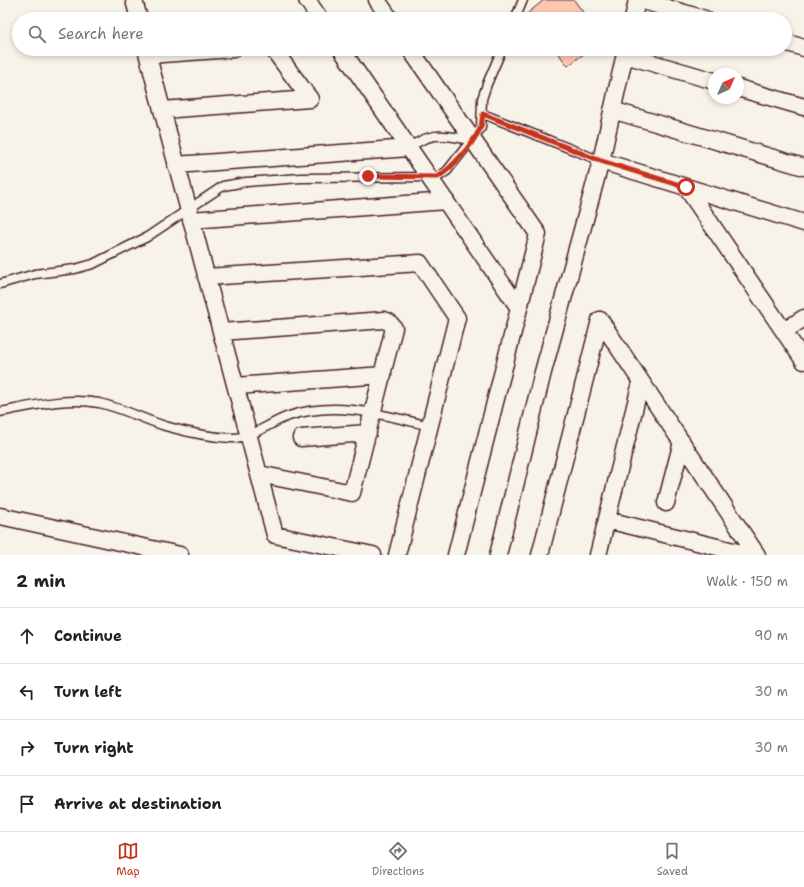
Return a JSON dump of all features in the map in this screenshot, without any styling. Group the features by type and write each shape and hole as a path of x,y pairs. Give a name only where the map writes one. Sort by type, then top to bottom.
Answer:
{"street":[{"path":"134,0 137,12"},
{"path":"307,0 315,12"},
{"path":"377,0 385,12"},
{"path":"635,12 639,0 679,6 691,12"},
{"path":"792,44 804,48"},
{"path":"148,56 275,535 373,555"},
{"path":"162,110 310,99 278,56"},
{"path":"345,56 519,308"},
{"path":"415,56 538,234 456,555"},
{"path":"498,555 543,372 601,161 624,56"},
{"path":"637,56 708,79"},
{"path":"744,90 804,107"},
{"path":"612,110 804,166"},
{"path":"176,165 409,148"},
{"path":"601,161 804,223"},
{"path":"686,187 804,361"},
{"path":"189,215 446,202"},
{"path":"206,277 420,263 457,318 397,555"},
{"path":"784,331 804,318"},
{"path":"540,555 600,320 757,555"},
{"path":"221,332 386,321 391,324 394,330 352,493 259,474"},
{"path":"236,386 383,375"},
{"path":"598,555 641,382"},
{"path":"301,438 368,434"},
{"path":"666,503 682,442"},
{"path":"0,516 180,555"},
{"path":"607,520 750,555"}],"lane":[{"path":"518,12 523,0"},
{"path":"0,284 35,274 75,269 93,264 147,238 189,215 223,186 246,182 368,176 438,177 447,171 481,128 483,114 482,99 499,56"},
{"path":"483,114 601,161"},
{"path":"409,148 420,140 430,136 473,140"},
{"path":"0,412 60,402 76,401 99,404 192,433 233,438 249,436 277,420 314,410 341,409 373,412 430,426"}],"building":[{"path":"544,0 574,0 583,12 529,12"},
{"path":"560,56 581,56 568,66"}],"route":[{"path":"368,176 438,177 447,171 473,140 481,128 483,114 601,161 686,187"}]}
